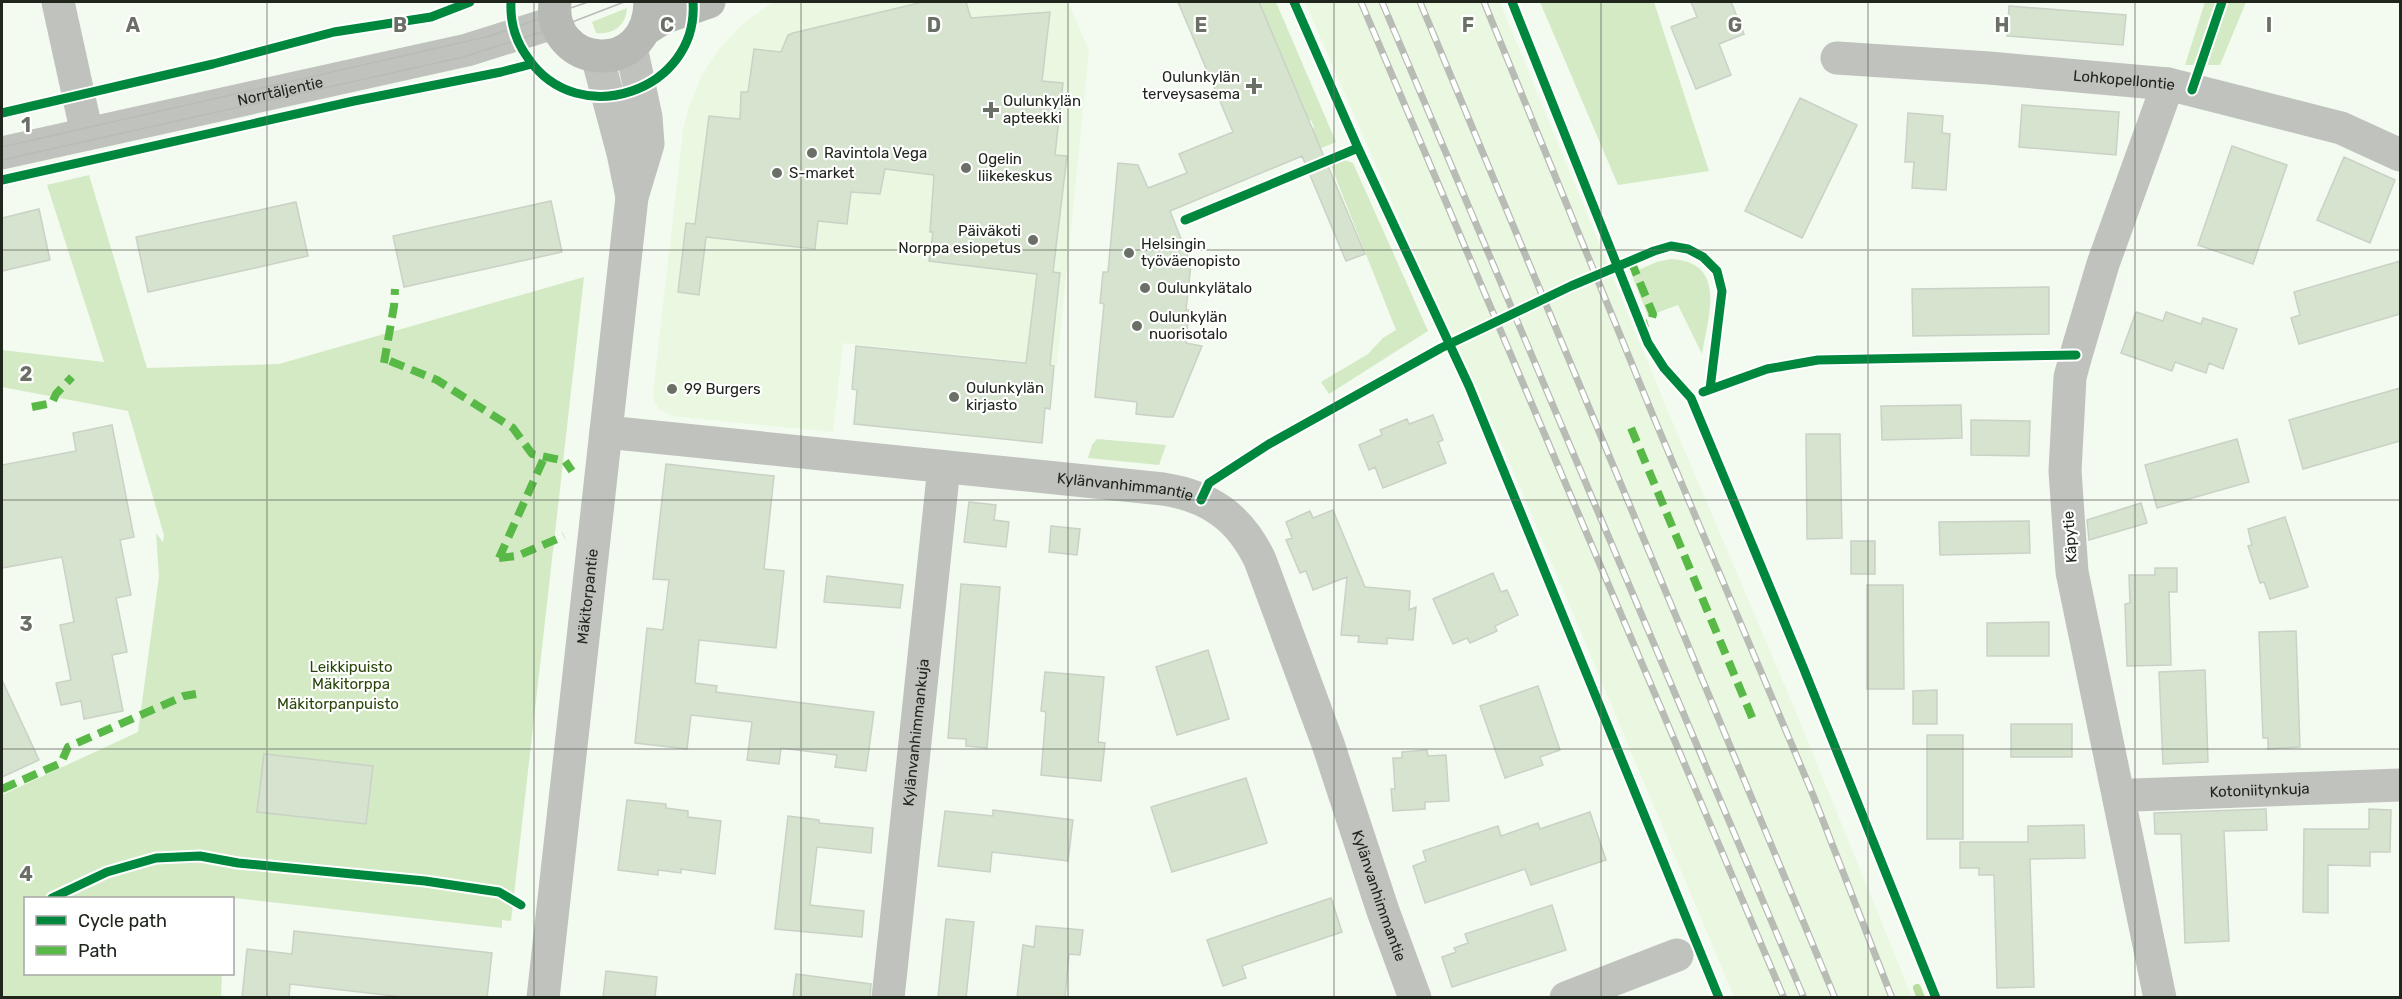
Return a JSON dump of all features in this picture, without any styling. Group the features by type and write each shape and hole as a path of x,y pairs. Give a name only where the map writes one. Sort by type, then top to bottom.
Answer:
{"main road":[{"path":"555,12 568,42 586,54 609,56 642,26 709,2"}],"street":[{"path":"58,2 87,134"},
{"name":"Norrtäljentie","path":"2,153 466,50 555,12"},
{"name":"Mäkitorpantie","path":"543,998 632,197 648,144 642,26"},
{"name":"Mäkitorpantie","path":"597,56 623,153 632,197"},
{"name":"Lohkopellontie","path":"1837,58 1989,68 2168,84 2341,128 2400,155"},
{"name":"Käpytie","path":"2160,998 2072,572 2065,471 2070,377 2103,264 2168,84"},
{"name":"Kylänvanhimmantie","path":"606,432 1176,491 1214,506 1234,521 1250,538 1260,560 1328,744 1383,911 1415,998"},
{"name":"Kylänvanhimmankuja","path":"888,998 944,467"},
{"name":"Kotoniitynkuja","path":"2119,798 2134,795 2400,786"},
{"path":"1566,998 1677,956"}],"shaded area":[{"path":"773,2 1068,2 1089,51 1057,365 843,343 833,432 672,416 658,408 653,393 683,131 688,109 702,75 719,49 744,23"},
{"path":"1305,2 1500,2 1912,997 1734,997 1498,435 1440,313"}],"green space":[{"path":"1259,2 1276,2 1336,142 1319,149 1311,130 1314,127 1311,120 1309,121"},
{"path":"1540,2 1654,2 1709,171 1618,185"},
{"path":"2205,2 2246,2 2220,65 2185,65"},
{"path":"627,8 624,20 618,28 613,31 596,33 592,22"},
{"path":"1345,160 1353,163 1428,331 1329,394 1321,382 1368,354 1383,338 1396,330 1331,166"},
{"name":"Mäkitorpanpuisto","path":"89,175 147,368 279,364 584,277 511,921 502,920 502,928 234,897 24,897 24,975 222,975 221,997 2,997 2,795 138,732 159,576 156,533 163,542 164,535 128,411 2,387 2,350 104,362 47,185"},
{"path":"1671,259 1689,262 1701,270 1707,280 1710,308 1702,354 1678,305 1648,316 1631,273"},
{"path":"1097,439 1166,445 1159,465 1088,458 1092,445"}],"building":[{"name":"Ogelin liikekeskus","path":"923,2 966,2 971,18 1050,12 1042,81 1063,83 1055,155 1067,156 1053,272 1060,273 1050,365 1054,366 1050,409 1045,408 1042,443 854,424 857,390 852,389 856,346 1026,363 1037,274 929,261 933,232 930,232 934,175 885,169 880,194 851,192 847,224 818,221 815,249 706,237 699,295 678,292 686,223 695,224 709,116 740,119 741,92 748,92 754,49 781,52 788,35 793,33"},
{"path":"1178,2 1259,2 1365,254 1346,261 1302,156 1170,211 1191,264 1186,310 1189,310 1186,343 1202,346 1173,417 1165,417 1136,414 1137,402 1095,397 1104,304 1100,303 1103,272 1108,272 1118,163 1138,165 1148,188 1187,173 1179,154 1233,132"},
{"path":"1691,2 1731,2 1744,34 1719,44 1731,75 1696,89 1671,27 1697,17"},
{"path":"2009,6 2126,15 2123,45 2007,36"},
{"path":"1800,98 1857,125 1802,238 1745,211"},
{"path":"2022,105 2119,112 2116,155 2019,147"},
{"path":"1908,113 1943,116 1942,133 1950,134 1946,190 1912,188 1914,162 1905,162"},
{"path":"2232,146 2287,165 2253,264 2198,245"},
{"path":"2344,157 2395,180 2370,243 2317,220"},
{"path":"551,201 562,252 404,287 393,236"},
{"path":"296,202 308,256 148,292 136,237"},
{"path":"39,209 50,260 2,271 2,218"},
{"path":"2400,261 2400,314 2299,344 2291,318 2300,315 2294,292"},
{"path":"2049,287 2049,334 1913,336 1912,289"},
{"path":"2136,312 2163,321 2166,312 2201,324 2203,318 2237,329 2223,369 2209,363 2206,373 2175,362 2172,371 2121,353"},
{"path":"2400,388 2400,441 2303,469 2289,420"},
{"path":"1961,405 1962,438 1882,440 1881,406"},
{"path":"1433,415 1443,440 1438,442 1446,463 1383,488 1375,467 1369,470 1359,445 1382,435 1380,430 1407,419 1409,424"},
{"path":"1971,420 2030,421 2029,456 1971,455"},
{"path":"112,425 134,537 120,540 131,595 116,598 127,652 112,655 123,711 84,719 81,701 61,705 56,683 71,680 60,625 74,622 62,557 2,568 2,465 76,451 73,433"},
{"path":"1806,434 1840,434 1842,538 1807,539"},
{"path":"2237,439 2249,482 2157,508 2145,465"},
{"path":"666,464 774,476 764,569 784,571 776,648 699,640 695,683 717,686 716,692 874,712 866,771 835,767 837,755 781,748 779,764 747,760 752,722 691,715 687,749 635,743 647,628 663,630 669,580 653,579"},
{"path":"969,502 996,505 994,520 1009,522 1006,547 964,542"},
{"path":"2141,503 2147,523 2089,540 2087,520"},
{"path":"1333,510 1365,587 1410,591 1409,610 1416,607 1413,640 1387,638 1387,644 1358,642 1359,636 1341,635 1347,577 1313,590 1306,571 1300,573 1286,540 1292,538 1286,522 1310,511 1313,518"},
{"path":"2285,517 2308,587 2270,599 2264,582 2260,583 2248,546 2252,545 2248,529"},
{"path":"2029,521 2030,553 1940,555 1939,522"},
{"path":"1051,526 1080,529 1077,555 1049,552"},
{"path":"1851,541 1875,541 1875,574 1851,574"},
{"path":"2155,568 2177,568 2177,592 2169,592 2171,665 2127,666 2125,604 2130,603 2129,575 2155,575"},
{"path":"1493,573 1501,592 1507,590 1518,615 1495,626 1497,631 1470,643 1467,638 1453,644 1433,599"},
{"path":"827,576 903,585 900,608 824,602"},
{"path":"961,584 1000,587 987,748 966,746 966,739 948,738"},
{"path":"1867,585 1903,585 1904,689 1867,689"},
{"path":"2049,622 2049,656 1987,656 1987,623"},
{"path":"2296,631 2300,747 2268,749 2268,738 2263,738 2259,632"},
{"path":"1208,650 1229,719 1177,735 1156,667"},
{"path":"2205,670 2208,762 2163,764 2159,672"},
{"path":"1045,672 1104,677 1098,742 1105,743 1101,781 1041,775 1046,712 1041,711"},
{"path":"2,680 39,760 2,777"},
{"path":"1538,686 1560,750 1540,757 1543,765 1505,778 1480,706"},
{"path":"1937,690 1937,724 1913,724 1913,691"},
{"path":"2011,724 2072,724 2072,757 2011,757"},
{"path":"1927,735 1963,735 1963,839 1927,839"},
{"path":"1427,750 1428,756 1446,755 1449,801 1425,802 1425,809 1393,811 1391,789 1395,789 1393,758 1402,758 1402,752"},
{"path":"264,754 373,766 366,824 257,812"},
{"path":"1246,778 1267,843 1172,872 1151,807"},
{"path":"627,800 666,804 666,808 688,811 688,817 721,821 715,874 681,869 681,873 658,870 658,875 618,870"},
{"path":"2266,809 2267,830 2224,831 2229,941 2185,943 2181,834 2155,834 2154,813"},
{"path":"2369,809 2391,810 2390,852 2370,852 2370,866 2328,865 2328,913 2303,912 2304,829 2369,829"},
{"path":"993,810 1073,820 1068,861 992,852 990,872 938,866 945,811 993,816"},
{"path":"1590,812 1606,860 1531,885 1525,869 1425,903 1413,866 1426,861 1423,851 1498,826 1501,836 1538,823 1540,829"},
{"path":"788,816 819,820 819,823 873,828 871,853 817,847 810,905 864,911 862,937 775,929"},
{"path":"2084,825 2085,858 2030,859 2034,987 1997,988 1994,875 1979,875 1979,868 1960,868 1960,842 2028,842 2028,826"},
{"path":"1331,898 1342,932 1242,966 1246,978 1223,986 1207,940"},
{"path":"1552,905 1566,950 1452,987 1442,957 1456,952 1454,948 1468,943 1465,934"},
{"path":"946,919 974,922 966,998 938,998"},
{"path":"1036,926 1083,930 1080,955 1069,954 1065,998 1017,998 1023,945 1034,947"},
{"path":"294,931 492,953 487,998 412,998 290,984 289,998 242,998 247,949 292,954"},
{"path":"606,971 657,977 655,998 603,998"},
{"path":"796,974 871,984 870,998 793,998"}],"waterway":[{"path":"1917,988 1921,998"}],"tram line":[{"path":"2,147 490,36 588,2"},
{"path":"2,160 463,57 567,24 624,2"}],"railway":[{"path":"1361,2 1784,998"},
{"path":"1382,2 1804,998"},
{"path":"1420,2 1835,998"},
{"path":"1484,2 1654,418 1813,795 1892,998"}],"marked path":[{"path":"1631,261 1653,314 1651,322 1641,325"},
{"path":"384,363 395,289"},
{"path":"390,361 437,380 513,428 532,454 565,461 572,471"},
{"path":"32,407 52,403 56,394 72,377"},
{"path":"1631,428 1754,722"},
{"path":"499,558 544,458"},
{"path":"499,558 517,556 564,536"},
{"path":"2,789 61,763 68,747 184,696 196,694"}],"cycle path":[{"path":"2,113 213,64 334,32 431,17 470,2"},
{"path":"511,2 517,39 528,58 550,80 576,93 604,96 632,91 657,78 677,59 690,33 693,2"},
{"path":"1294,2 1358,148 1469,386 1719,998"},
{"path":"1512,2 1648,343 1664,368 1691,398 1803,667 1936,998"},
{"path":"2192,90 2222,2"},
{"path":"2,180 354,101 532,64"},
{"path":"1185,220 1358,148"},
{"path":"1201,500 1209,483 1269,444 1441,348 1571,286 1671,246 1688,249 1703,257 1717,271 1722,291 1710,389"},
{"path":"1703,392 1767,369 1818,360 2076,355"},
{"path":"54,897 107,872 156,858 200,856 238,863 425,881 499,892 521,905"}],"place":[{"name":"Oulunkylän terveysasema","path":"1254,86"},
{"name":"Oulunkylän apteekki","path":"991,110"},
{"name":"Ravintola Vega","path":"812,153"},
{"name":"Ogelin liikekeskus","path":"966,168"},
{"name":"S-market","path":"777,173"},
{"name":"Päiväkoti Norppa esiopetus","path":"1033,240"},
{"name":"Helsingin työväenopisto","path":"1129,253"},
{"name":"Oulunkylätalo","path":"1145,288"},
{"name":"Oulunkylän nuorisotalo","path":"1137,326"},
{"name":"99 Burgers","path":"672,389"},
{"name":"Oulunkylän kirjasto","path":"954,397"}],"park label":[{"name":"Leikkipuisto Mäkitorppa","path":"351,676"}]}
